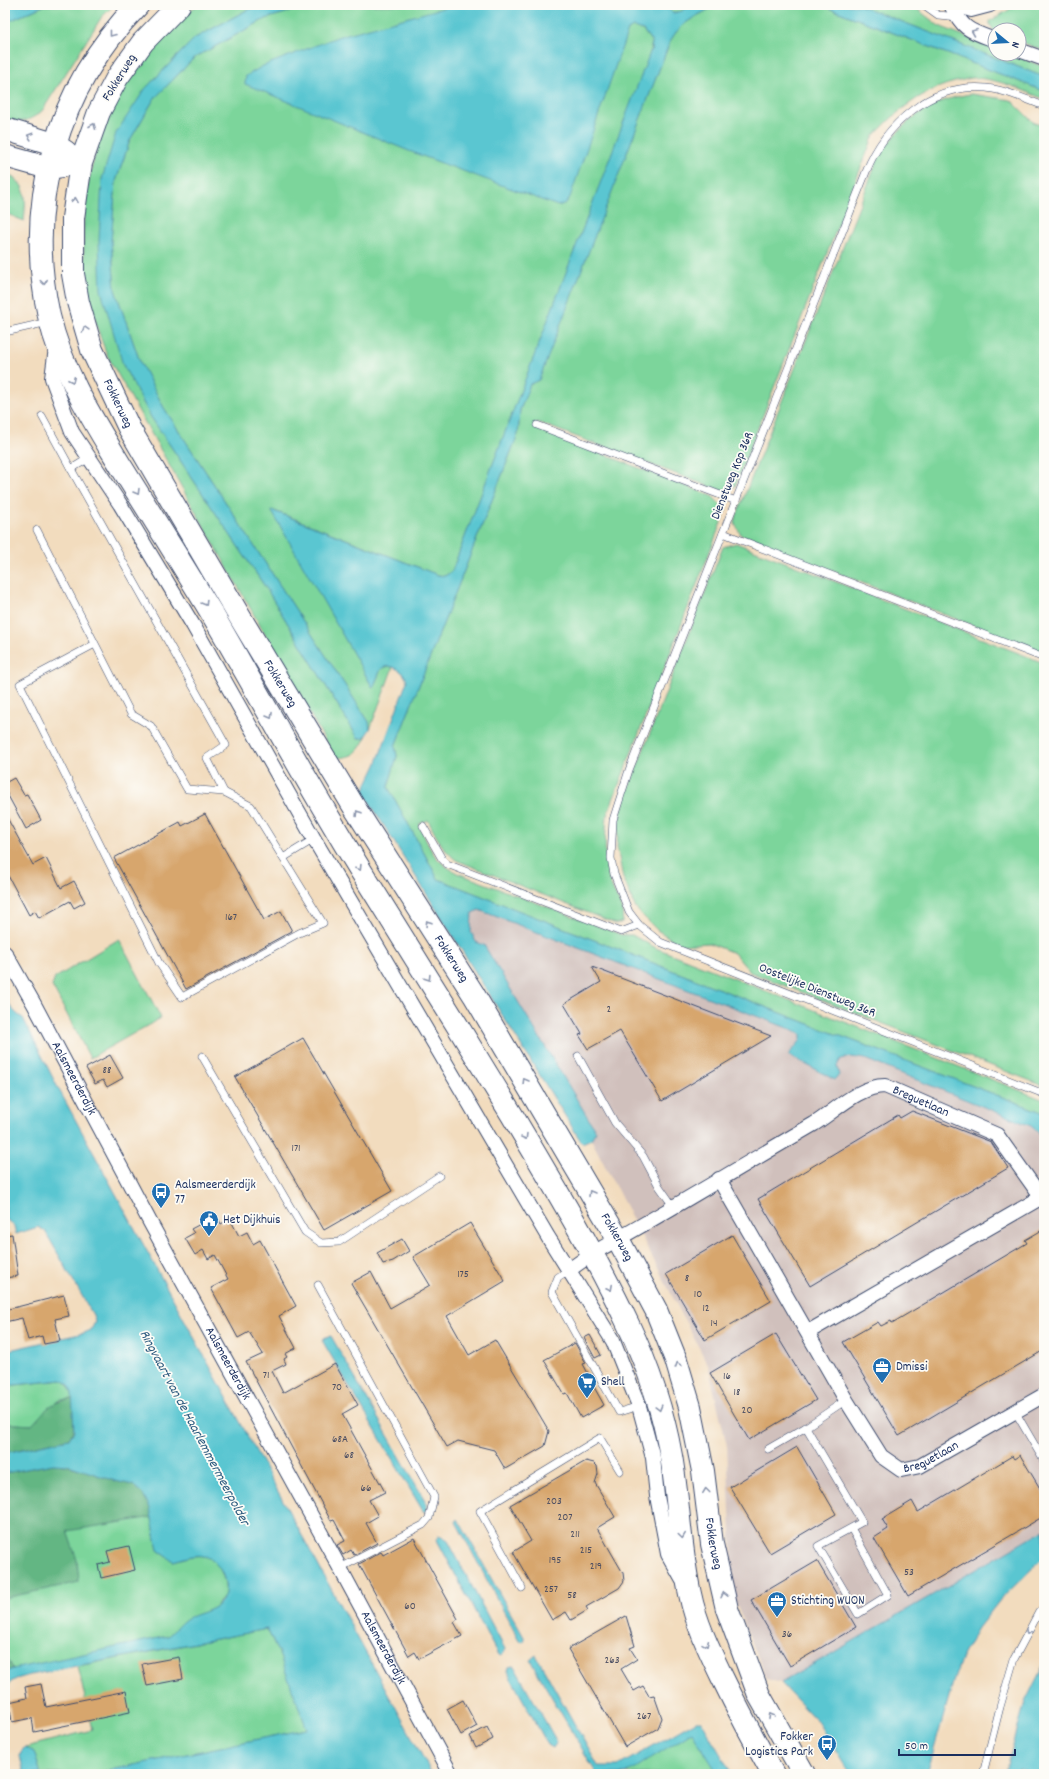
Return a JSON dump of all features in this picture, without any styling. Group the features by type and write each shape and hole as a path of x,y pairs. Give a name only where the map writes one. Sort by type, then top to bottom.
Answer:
{"main road":[{"name":"Fokkerweg","path":"138,5 98,53 82,78 54,144 48,168 44,193 40,244 50,321 57,344 84,405 210,611 331,823 469,1044 563,1200 593,1253 628,1324 649,1373 671,1452 690,1594 700,1630 746,1726 773,1774"},
{"name":"Fokkerweg","path":"179,5 143,42 117,78 99,112 81,163 73,218 73,274 78,302 92,350 129,428 341,785 474,995 618,1239 656,1310 676,1360 690,1407 704,1471 712,1544 727,1609 759,1695 804,1774"},
{"path":"5,129 54,144 81,163"},
{"path":"5,156 48,168 81,163"}],"street":[{"path":"955,9 971,10 990,5"},
{"path":"955,9 966,29 987,37"},
{"path":"1027,53 1044,59"},
{"name":"Fokkerweg","path":"57,344 52,378 72,432 120,504 193,625 314,839 612,1341 639,1406 653,1458 657,1496 668,1554 690,1594"},
{"name":"Aalsmeerderdijk","path":"5,953 34,1004 151,1224 452,1774"},
{"name":"Breguetlaan","path":"593,1253 815,1123 864,1091 876,1086 885,1086 997,1135 1043,1199 808,1332"},
{"name":"Breguetlaan","path":"719,1179 846,1400 881,1456 901,1470 920,1466 1016,1413 1044,1395"},
{"path":"569,1270 593,1253"}],"lane":[{"path":"924,5 938,15 955,9"},
{"name":"Dienstweg Kop 36R","path":"614,874 611,858 612,820 629,770 870,162 878,147 893,127 920,105 948,92 979,88 1003,91 1044,106"},
{"path":"5,332 50,321"},
{"path":"42,416 226,745 207,758 224,792"},
{"path":"537,426 736,501"},
{"path":"71,469 89,458"},
{"path":"38,530 131,714 151,726 187,789 224,792 252,806 323,923 299,933 182,997 159,963 20,684 95,644"},
{"path":"723,533 1044,658"},
{"path":"423,826 442,859 447,864 621,932 639,925"},
{"path":"283,858 314,839"},
{"name":"Oostelijke Dienstweg 36R","path":"614,874 629,912 639,925 660,942 1044,1094"},
{"path":"202,1056 305,1232 321,1243 339,1242 439,1176"},
{"path":"578,1056 615,1123 643,1156 659,1186 673,1206"},
{"path":"569,1270 558,1278 552,1292 619,1412 639,1406"},
{"path":"318,1285 434,1497 430,1518 423,1525 340,1568"},
{"path":"768,1449 806,1427 846,1400"},
{"path":"1016,1413 1044,1461"},
{"path":"806,1427 862,1522 851,1528 818,1546 858,1614 888,1595 851,1528"},
{"path":"522,1588 480,1511 600,1438 620,1471"},
{"path":"983,1774 1014,1660 1039,1612 1044,1607"}],"shaded area":[{"path":"479,910 798,1032 801,1034 801,1040 788,1054 835,1080 839,1075 837,1066 841,1059 851,1057 865,1059 1031,1126 1043,1134 1044,1530 781,1683 767,1679 734,1599 727,1446 708,1365 591,1139 596,1130 484,945 476,942 471,932 472,913"}],"green space":[{"path":"45,5 114,5 101,18 42,111 25,121 10,121 5,119 5,23"},
{"path":"198,5 261,5 247,10 195,38 145,89 102,179 123,365 151,417 266,588 358,738 364,738 367,735 356,752 348,756 335,758 108,357 95,319 87,280 84,241 86,202 93,164 105,127 122,92 144,58 168,29 182,16"},
{"path":"311,5 454,5 444,9 627,32 630,28 634,27 643,31 652,42 649,57 452,571 445,576 438,575 272,510 373,688 381,669 388,666 393,667 370,729 369,722 164,408 140,362 115,290 111,241 116,181 130,140 154,99 194,58 265,19"},
{"path":"665,5 691,5 682,11 673,13"},
{"path":"717,5 821,5 1044,91 1044,99 1003,83 986,79 970,78 934,89 923,95 892,118 873,137 735,486 722,491 537,422 535,428 712,496 726,510 607,815 605,843 607,870 612,888 621,909 623,918 622,922 616,924 456,860 443,847 428,820 419,824 433,853 442,863 457,873 622,935 632,935 656,948 1044,1100 1044,1113 814,1026 438,879 388,787 397,756 395,746 518,434 520,410 530,384 539,379 669,44 677,31 683,25"},
{"path":"859,5 912,5 939,26 987,45 987,55"},
{"path":"1017,5 1044,5 1044,51 1027,44 1027,22 990,21"},
{"path":"1027,60 1044,67 1044,77 1005,62 1027,62"},
{"path":"971,94 1011,100 1033,122 1044,127 1044,653 747,538 741,535 734,522 878,159 895,134 917,115 942,102"},
{"path":"5,174 13,177 22,187 25,199 24,221 5,213"},
{"path":"736,543 1044,663 1044,1086 750,972 734,953 709,943 681,945 657,930 636,909 623,878 617,847 619,818 627,792 723,547"},
{"path":"119,939 161,1018 90,1058 52,986 55,978"},
{"path":"62,1380 70,1388 73,1399 60,1400 32,1425 14,1424 5,1421 5,1386"},
{"path":"73,1399 74,1424 72,1434 69,1439 5,1453 5,1421 14,1424 32,1425 49,1407 65,1400"},
{"path":"53,1464 77,1468 134,1486 141,1492 146,1500 153,1517 67,1531 77,1560 79,1582 5,1598 5,1473"},
{"path":"5,1473 150,1508 158,1550 173,1561 188,1557 203,1556 214,1561 221,1572 225,1584 225,1596 213,1609 187,1619 168,1636 5,1672"},
{"path":"267,1629 278,1651 308,1729 91,1774 41,1774 34,1752 26,1747 92,1730 78,1666"},
{"path":"5,1652 13,1669 5,1672"},
{"path":"700,1724 726,1774 618,1774"}],"water":[{"path":"5,5 45,5 5,23"},
{"path":"261,5 311,5 265,19 194,58 154,99 130,140 116,181 111,241 115,290 140,362 164,408 369,722 370,729 364,738 358,738 266,588 151,417 123,365 101,290 99,241 102,179 116,133 145,89 195,38 247,10"},
{"path":"454,5 665,5 673,13 682,11 691,5 717,5 683,25 677,31 669,44 539,380 530,384 520,410 518,434 395,746 397,756 388,787 438,879 814,1026 1044,1113 1044,1137 1031,1126 865,1059 851,1057 841,1059 837,1066 839,1075 835,1080 788,1055 801,1040 801,1034 798,1032 479,910 472,913 471,932 476,942 484,945 596,1131 591,1139 582,1143 363,792 376,765 407,681 400,671 388,666 381,669 373,688 271,510 438,575 445,576 452,571 651,50 652,42 643,30 633,27 628,30 570,197 566,203 558,206 409,151 245,84 246,76 263,66 340,36"},
{"path":"821,5 859,5 987,55 987,62 1005,62 1044,77 1044,91"},
{"name":"Ringvaart van de Haarlemmermeerpolder","path":"5,990 8,1002 13,1010 23,1018 57,1086 432,1774 91,1774 307,1729 278,1651 267,1629 30,1675 16,1679 5,1686 5,1672 13,1669 168,1636 186,1619 220,1603 224,1597 225,1583 220,1569 209,1558 196,1556 173,1561 158,1550 150,1508 143,1494 133,1485 115,1481 68,1465 53,1464 5,1473 5,1453 69,1439 74,1431 72,1393 69,1385 62,1380 5,1386 5,1351 84,1333 91,1330 95,1322 93,1315 45,1231 38,1227 16,1234 14,1226 5,1220"},
{"path":"331,1336 427,1504 427,1512 423,1511 323,1342 324,1339"},
{"path":"458,1519 525,1639 523,1642 519,1640 456,1522"},
{"path":"1044,1530 1044,1557 1000,1600 978,1628 963,1654 954,1679 927,1774 850,1774 817,1721 781,1683"},
{"path":"438,1536 447,1539 505,1649 502,1656 498,1655 437,1540"},
{"path":"536,1655 598,1766 618,1766 696,1721 701,1721 732,1774 718,1774 692,1732 626,1774 595,1774 595,1771 530,1660"},
{"path":"1044,1664 1044,1770 1034,1774 1019,1768 1017,1774 1005,1774 1025,1702"},
{"path":"514,1666 557,1742 553,1748 548,1745 507,1671 508,1667"},
{"path":"26,1747 34,1752 41,1774 24,1774 20,1756 22,1750"}],"building":[{"path":"14,778 24,795 27,794 41,820 26,829 5,790 5,783"},
{"path":"5,814 33,865 46,858 61,888 74,881 85,902 74,908 70,901 39,918 35,911 29,915 5,870"},
{"path":"205,814 264,920 281,911 292,931 186,989 114,858 180,822 182,826"},
{"path":"592,967 771,1036 662,1101 620,1031 588,1049 579,1035 582,1034 564,1004 601,982"},
{"path":"303,1038 392,1191 324,1230 235,1077"},
{"path":"110,1055 123,1078 107,1087 103,1080 95,1084 86,1068"},
{"path":"912,1111 991,1142 1008,1168 810,1286 758,1199 898,1115 900,1118"},
{"path":"230,1219 239,1236 247,1232 253,1244 260,1240 296,1306 279,1316 296,1348 285,1354 287,1357 284,1359 286,1364 272,1371 283,1393 335,1364 358,1405 342,1414 385,1492 369,1500 378,1516 366,1523 377,1543 354,1555 351,1550 343,1555 337,1545 345,1541 334,1520 331,1521 246,1362 263,1354 249,1332 238,1338 211,1288 228,1279 215,1255 208,1259 203,1250 195,1255 185,1238 194,1233 191,1229 208,1220 211,1224 219,1220 221,1224"},
{"path":"470,1223 505,1281 447,1316 469,1355 495,1340 549,1431 545,1446 505,1469 494,1450 458,1441 447,1447 351,1283 371,1272 390,1308 430,1285 413,1257"},
{"path":"1044,1229 1044,1350 899,1436 843,1342 878,1322 881,1326 891,1321 892,1323 1027,1243 1025,1240"},
{"path":"12,1234 18,1276 5,1278 5,1235"},
{"path":"732,1235 771,1301 705,1340 666,1274"},
{"path":"402,1239 409,1251 393,1261 383,1264 377,1253"},
{"path":"64,1295 69,1316 55,1319 60,1341 44,1344 42,1336 28,1340 22,1318 5,1322 5,1310"},
{"path":"776,1334 816,1400 749,1440 710,1373"},
{"path":"590,1335 601,1355 595,1358 584,1338"},
{"path":"575,1343 586,1363 583,1364 591,1379 590,1380 604,1405 581,1418 567,1393 564,1394 544,1360"},
{"path":"797,1447 836,1514 770,1553 730,1487"},
{"path":"1020,1455 1044,1495 1044,1516 908,1596 874,1538 888,1529 882,1519 912,1501 918,1512 1012,1456 1014,1459"},
{"path":"586,1461 594,1463 597,1466 598,1474 595,1483 615,1517 597,1528 623,1573 624,1581 619,1588 586,1607 588,1610 571,1620 566,1612 552,1620 513,1552 531,1541 510,1505"},
{"path":"414,1538 458,1619 454,1622 462,1636 419,1659 415,1652 409,1656 359,1564 381,1552 383,1555"},
{"path":"129,1546 135,1570 101,1578 98,1565 110,1562 107,1551"},
{"path":"817,1561 856,1627 790,1666 751,1600"},
{"path":"626,1616 635,1646 630,1648 637,1659 621,1669 634,1691 643,1686 649,1696 654,1695 662,1718 658,1728 625,1747 568,1649"},
{"path":"179,1657 183,1679 147,1686 142,1664"},
{"path":"41,1684 46,1707 126,1691 130,1712 34,1732 32,1718 12,1722 9,1702 27,1698 25,1687"},
{"path":"463,1700 477,1726 461,1735 447,1709"},
{"path":"487,1727 493,1739 476,1748 470,1736"}],"place":[{"name":"Aalsmeerderdijk 77","path":"161,1209"},
{"name":"Het Dijkhuis","path":"209,1237"},
{"name":"Dmissi","path":"882,1384"},
{"name":"Shell","path":"587,1399"},
{"name":"Stichting WUON","path":"777,1618"},
{"name":"Fokker Logistics Park","path":"827,1761"}]}
